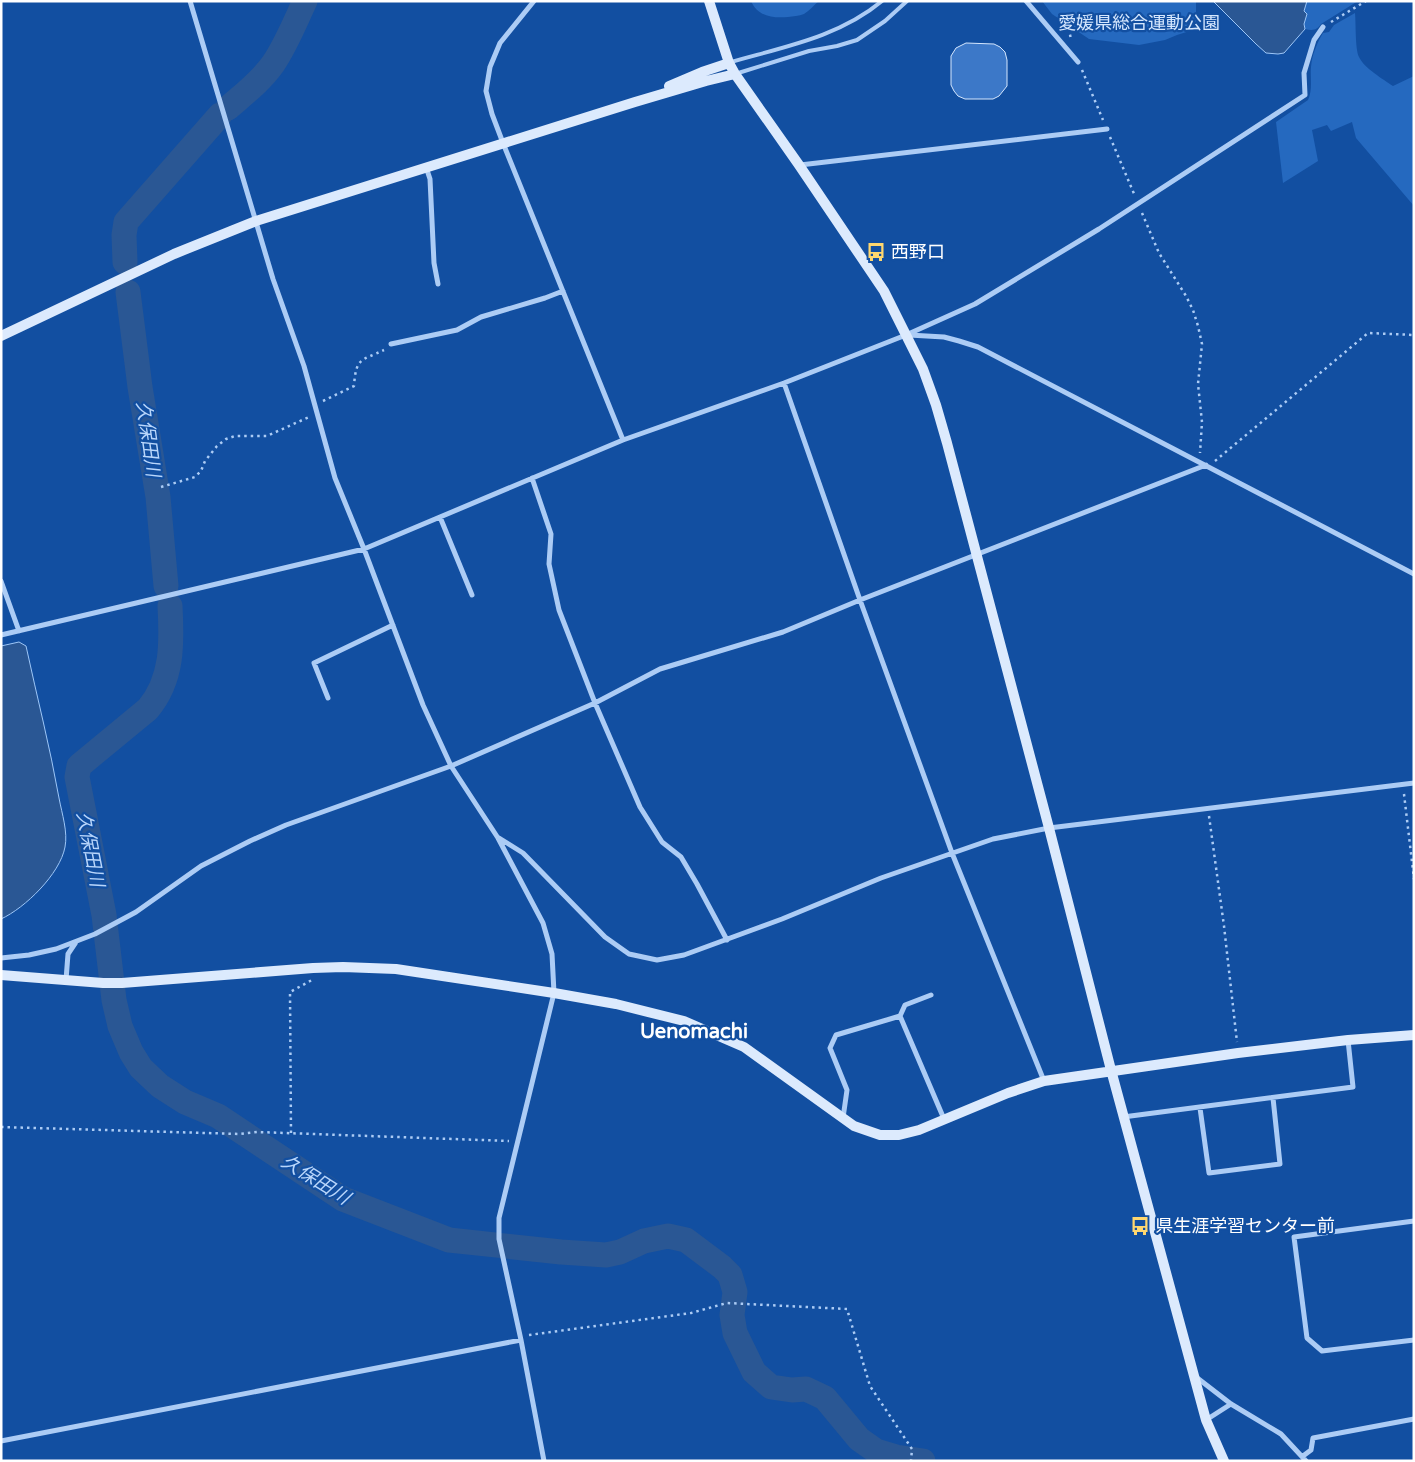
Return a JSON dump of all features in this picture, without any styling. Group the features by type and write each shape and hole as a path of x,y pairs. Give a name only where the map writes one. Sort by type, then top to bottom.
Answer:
{"street":[{"path":"190,1 273,279 304,366 335,478 364,548 423,705 451,766 498,838 543,923 552,954 554,993 499,1218 499,1239 544,1461"},
{"path":"534,1 500,43 490,67 486,91 503,143 623,440"},
{"path":"709,1 729,63 735,74 884,291 923,370 936,405 948,442 1123,1117 1206,1420 1224,1461"},
{"path":"1026,1 1078,62"},
{"path":"1,635 364,548 623,440 784,383 906,335 975,304 1099,229 1305,95 1304,73 1314,40 1323,27"},
{"path":"635,102 702,72 729,63"},
{"path":"1,336 174,254 256,221 706,80 735,74"},
{"path":"799,165 1107,129"},
{"path":"426,167 430,179 434,263 438,284"},
{"path":"391,344 457,330 481,317 563,291"},
{"path":"906,335 944,337 978,348 1414,574"},
{"path":"784,383 952,853 1044,1081"},
{"path":"1,958 29,955 77,942 112,926 136,912 201,866 250,841 286,825 451,766 595,703 660,669 784,632 860,600 1207,466"},
{"path":"532,478 551,534 549,564 559,610 595,703 640,807 662,842 681,857 698,884 727,940"},
{"path":"440,516 472,595"},
{"path":"1,581 19,631"},
{"path":"328,698 314,663 393,625"},
{"path":"498,838 523,853 605,937 629,954 657,960 684,955 727,940 881,878 993,839 1049,828 1414,783"},
{"path":"66,980 68,954 77,942"},
{"path":"1,975 103,983 313,968 396,970 616,1004 684,1021 744,1047 854,1126 880,1135 899,1136 920,1130 1008,1093 1044,1081 1238,1053 1348,1040 1414,1035"},
{"path":"931,995 905,1005 900,1016 944,1120"},
{"path":"843,1118 847,1090 830,1048 836,1035 900,1016"},
{"path":"1123,1117 1353,1087 1348,1040"},
{"path":"1200,1108 1209,1173 1280,1164 1273,1098"},
{"path":"1414,1221 1294,1237 1307,1338 1322,1351 1414,1340"},
{"path":"1,1441 520,1338"},
{"path":"1194,1375 1231,1404 1281,1434 1305,1459 1311,1450 1313,1438 1414,1420"},
{"path":"1206,1420 1231,1404"}],"lane":[{"path":"729,63 832,32 862,16 882,1"},
{"path":"735,74 809,51 857,40 885,21 907,1"}],"path":[{"path":"1323,27 1366,1"},
{"path":"1067,22 1072,42"},
{"path":"1078,62 1159,252 1186,296 1198,326 1202,344 1198,384 1202,422 1200,462"},
{"path":"1207,466 1368,333 1414,335"},
{"path":"315,405 354,386 358,363 382,351 391,344"},
{"path":"161,487 195,477 217,446 226,439 235,436 267,436 317,413"},
{"path":"1403,784 1414,879"},
{"path":"1208,809 1224,926 1238,1053"},
{"path":"291,1133 290,992 313,979 313,968"},
{"path":"1,1127 240,1134 257,1132 518,1141"},
{"path":"520,1338 690,1313 726,1304 847,1309 870,1386 912,1448 911,1461"}],"green space":[{"path":"751,1 819,1 804,14 772,17 758,10"},
{"name":"愛媛県総合運動公園","path":"1042,1 1196,1 1196,29 1165,40 1139,45 1089,39 1052,14"},
{"path":"1307,1 1358,1 1316,29 1310,30 1305,29 1304,22 1304,11"},
{"path":"1355,13 1356,42 1361,61 1393,86 1414,76 1414,206 1356,138 1352,122 1331,131 1327,125 1312,130 1318,161 1283,183 1276,122 1308,100 1311,88 1312,58 1323,33 1329,32 1334,25"}],"shaded area":[{"path":"1213,1 1307,1 1304,11 1307,14 1304,24 1305,29 1284,53 1266,53"},
{"path":"19,642 26,646 52,760 66,841 62,857 49,879 30,899 1,919 1,646"}],"building":[{"path":"966,43 994,44 1005,52 1007,60 1007,86 999,96 993,99 965,99 958,96 954,91 951,85 951,56 956,48"}],"waterway":[{"name":"久保田川","path":"228,108 258,82 273,64 305,1"},
{"name":"久保田川","path":"125,262 124,235 126,222 220,115"},
{"name":"久保田川","path":"128,292 140,387 158,497 166,586"},
{"name":"久保田川","path":"170,606 171,647 166,673 156,697 148,709 79,766 77,777 104,915 114,1000 120,1026 131,1052 141,1068 160,1086 185,1102 218,1116 343,1199 449,1240 606,1255 620,1252 644,1241 668,1236 686,1240 730,1275 735,1292 732,1315 735,1333 754,1372 771,1387 792,1390 806,1389 825,1398 859,1439 876,1451 896,1457 923,1461"}],"place":[{"name":"西野口","path":"876,252"},
{"name":"県生涯学習センター前","path":"1140,1226"}],"district":[{"name":"Uenomachi","path":"694,1031"}]}
